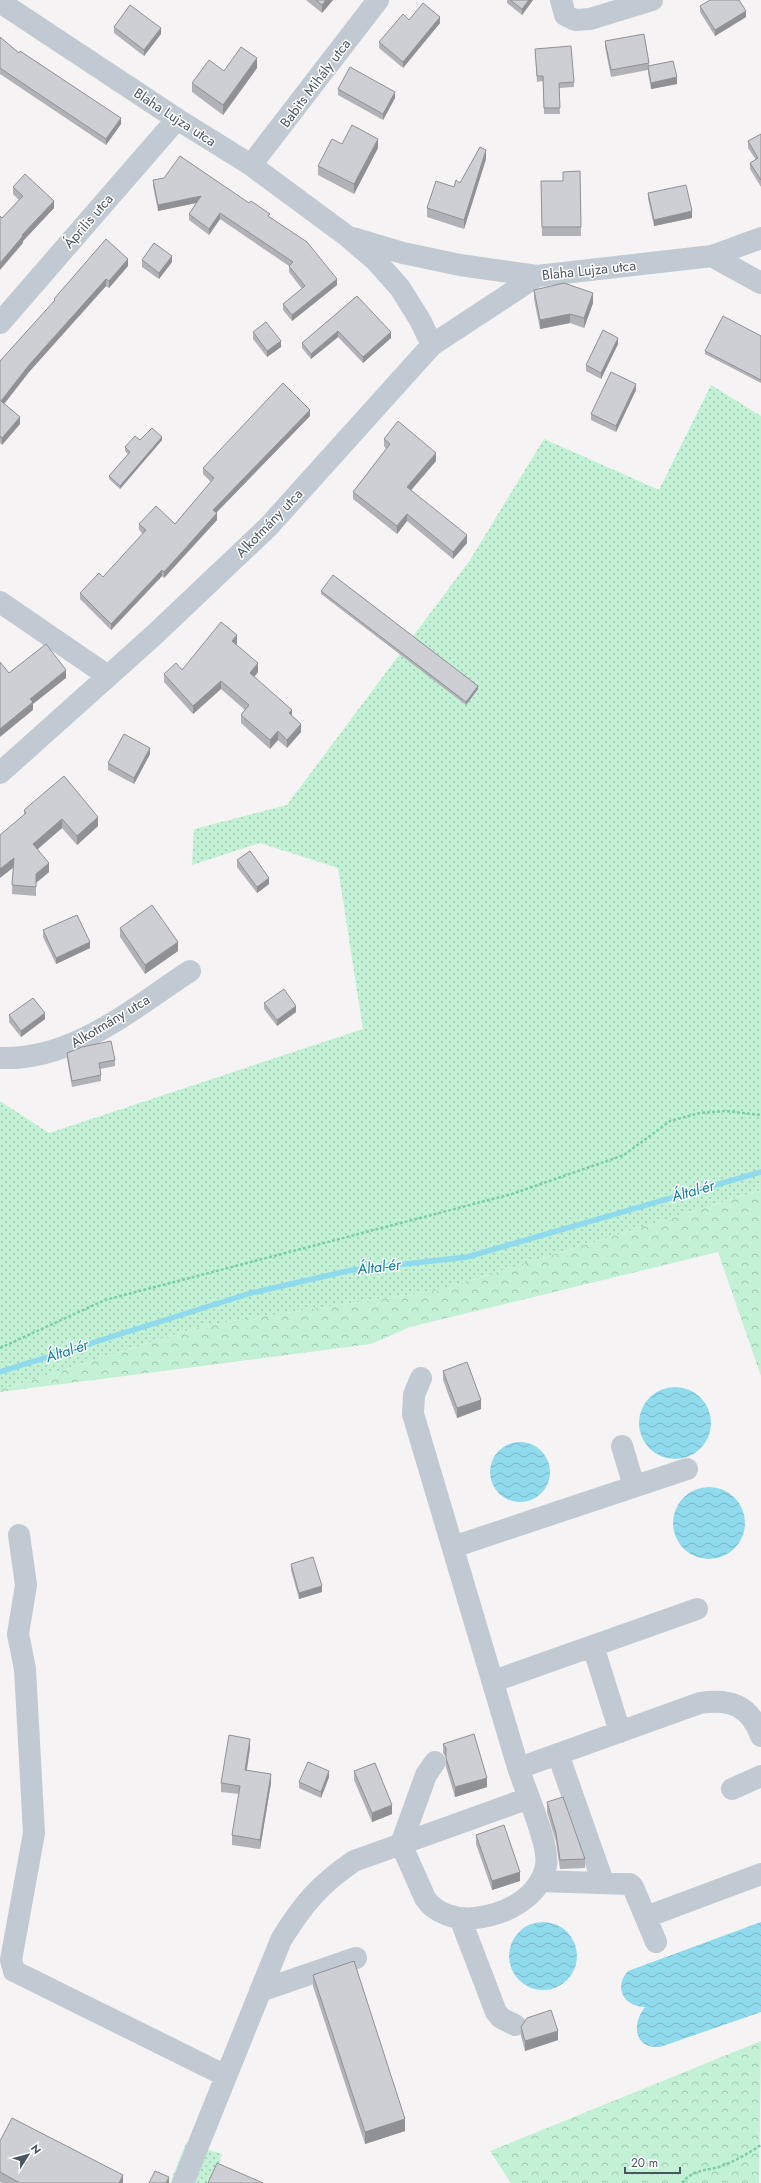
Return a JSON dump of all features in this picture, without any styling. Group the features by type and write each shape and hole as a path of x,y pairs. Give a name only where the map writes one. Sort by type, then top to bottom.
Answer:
{"street":[{"name":"Babits Mihály utca","path":"251,165 378,0"},
{"path":"561,0 565,15 575,20 590,18 636,2"},
{"name":"Blaha Lujza utca","path":"0,2 177,119 251,165 346,236 376,261 400,288 420,320 432,345"},
{"name":"Április utca","path":"0,323 177,119"},
{"name":"Blaha Lujza utca","path":"346,236 404,253 460,265 537,276 712,256 761,238"},
{"path":"712,256 761,283"},
{"name":"Alkotmány utca","path":"0,773 108,676 269,526 432,345 537,276"},
{"path":"0,602 108,676"},
{"name":"Alkotmány utca","path":"0,1058 38,1055 68,1047 100,1030 190,970"},
{"path":"421,1378 414,1395 413,1414 519,1768 545,1849 546,1866 540,1881 525,1899 502,1911 475,1918 460,1918 440,1912 428,1904 401,1844 426,1775 435,1762"},
{"path":"622,1446 634,1486"},
{"path":"453,1547 687,1468"},
{"path":"19,1535 26,1585 18,1634 25,1669 34,1833 11,1960 14,1971 226,2076"},
{"path":"494,1681 697,1609"},
{"path":"593,1646 620,1732"},
{"path":"519,1768 700,1703 724,1701 746,1711 754,1718 761,1736"},
{"path":"558,1754 602,1882"},
{"path":"732,1789 761,1776"},
{"path":"183,2183 281,1940 298,1911 315,1891 332,1876 354,1861 529,1798"},
{"path":"646,1917 761,1874"},
{"path":"540,1881 630,1884 633,1887 656,1942"},
{"path":"460,1918 496,2012 501,2018 515,2025"},
{"path":"260,1991 356,1958"}],"path":[{"path":"0,1348 105,1300 512,1194 624,1154 670,1121 700,1113 725,1111 761,1115"},
{"path":"682,2183 687,2177 703,2170 721,2166 761,2145"}],"green space":[{"path":"711,385 761,416 761,1190 440,1290 205,1325 0,1390 0,1101 49,1133 363,1029 338,868 260,843 192,865 194,829 287,805 470,560 544,439 659,490"},
{"path":"761,1190 761,1376 718,1252 410,1327 371,1344 0,1392 0,1390 205,1325 440,1290"},
{"path":"761,2041 759,2183 511,2183 490,2151"},
{"path":"186,2143 222,2154 211,2183 170,2183"}],"water":[{"path":"668,1387 682,1387 689,1389 701,1397 709,1409 711,1423 709,1437 701,1449 689,1457 682,1459 668,1459 661,1457 649,1449 641,1437 639,1430 639,1416 641,1409 649,1397 661,1389"},
{"path":"520,1442 537,1447 545,1455 550,1472 545,1489 537,1497 520,1502 503,1497 495,1489 490,1472 495,1455 503,1447"},
{"path":"702,1487 716,1487 723,1489 735,1497 743,1509 745,1523 743,1537 735,1549 723,1557 716,1559 702,1559 695,1557 683,1549 675,1537 673,1530 673,1516 675,1509 683,1497 695,1489"},
{"path":"536,1922 550,1922 562,1927 572,1937 577,1949 577,1963 572,1975 562,1985 550,1990 536,1990 524,1985 514,1975 509,1963 509,1949 514,1937 524,1927"},
{"path":"761,1922 761,2012 660,2047 651,2047 644,2044 640,2039 637,2027 638,2020 645,2007 631,2004 626,2000 621,1989 621,1983 628,1971"}],"building":[{"path":"316,0 326,0 322,5"},
{"path":"510,0 529,0 522,9"},
{"path":"710,0 739,0 746,11 715,30 700,6"},
{"path":"423,3 440,17 403,62 379,42 403,14 409,20"},
{"path":"130,5 161,28 144,50 114,27"},
{"path":"644,34 649,63 611,70 605,41"},
{"path":"0,37 19,53 20,51 121,118 106,139 0,68"},
{"path":"571,46 574,82 559,83 560,108 544,108 543,76 537,76 535,49"},
{"path":"241,47 257,58 223,105 192,83 209,60 224,71"},
{"path":"673,61 677,77 651,83 648,66"},
{"path":"350,67 395,92 383,114 338,89"},
{"path":"352,125 378,139 354,184 318,166 332,139 342,144"},
{"path":"761,134 761,180 750,163 758,158 748,141"},
{"path":"480,147 486,150 464,220 427,208 436,181 454,187 456,180 460,183"},
{"path":"180,156 249,203 251,201 270,214 268,216 307,242 337,279 292,315 283,304 305,286 289,266 293,262 220,213 209,229 189,214 201,196 158,205 153,180 164,178"},
{"path":"580,171 581,227 542,227 541,181 563,181 563,172"},
{"path":"25,174 54,201 22,235 23,236 0,263 0,216 2,218 23,196 13,187"},
{"path":"686,185 692,211 654,220 648,193"},
{"path":"106,239 128,259 109,281 106,279 29,365 1,401 20,417 2,438 0,436 0,361 55,300 54,299"},
{"path":"154,243 172,256 159,273 142,260"},
{"path":"564,283 593,293 584,318 570,314 540,320 534,290"},
{"path":"357,296 391,332 363,357 338,331 311,354 302,343"},
{"path":"723,316 761,336 761,380 705,351"},
{"path":"266,322 281,341 267,351 253,332"},
{"path":"603,330 618,338 601,373 586,365"},
{"path":"611,372 636,384 616,426 591,414"},
{"path":"283,383 310,410 213,510 217,513 164,572 162,570 111,624 80,593 99,573 103,577 146,530 139,524 156,506 175,524 214,478 203,468"},
{"path":"398,421 436,453 407,487 467,535 453,552 407,514 397,526 353,492 390,444 384,439"},
{"path":"152,428 162,437 120,486 109,476 130,452 125,447 135,436 140,440"},
{"path":"333,575 478,686 466,702 321,591"},
{"path":"221,622 237,635 232,641 258,663 250,673 292,710 289,713 301,724 287,740 278,731 270,740 241,715 249,705 221,681 193,706 164,674 176,663 182,670"},
{"path":"46,644 66,670 30,699 33,702 0,729 0,662 9,673"},
{"path":"124,734 150,748 134,778 108,763"},
{"path":"64,776 98,817 77,836 62,819 33,844 49,863 36,874 36,887 12,885 14,858 0,869 0,835 26,813 24,810"},
{"path":"250,851 269,878 257,887 237,860"},
{"path":"152,905 178,942 145,965 120,928"},
{"path":"77,915 90,942 56,958 43,930"},
{"path":"284,989 296,1006 277,1020 264,1003"},
{"path":"33,998 45,1013 21,1031 9,1015"},
{"path":"111,1041 115,1060 99,1063 101,1075 72,1081 67,1053 82,1047"},
{"path":"467,1362 481,1400 457,1408 443,1371"},
{"path":"313,1557 322,1586 299,1593 291,1564"},
{"path":"474,1734 487,1778 455,1787 446,1758 446,1748 443,1744"},
{"path":"229,1735 250,1739 245,1770 271,1774 260,1840 232,1835 240,1786 221,1783"},
{"path":"308,1762 329,1771 321,1792 299,1782"},
{"path":"375,1763 392,1805 372,1813 354,1771"},
{"path":"563,1797 585,1859 560,1860 556,1833 547,1802"},
{"path":"504,1825 520,1872 492,1881 476,1835"},
{"path":"354,1961 405,2119 365,2132 313,1975"},
{"path":"551,2010 558,2031 525,2041 521,2027 527,2018"},
{"path":"12,2118 123,2175 119,2183 20,2183 0,2172 0,2141"},
{"path":"217,2163 263,2183 208,2183"},
{"path":"155,2171 169,2177 166,2183 149,2183"}],"waterway":[{"name":"Által-ér","path":"0,1372 251,1293 352,1270 467,1257 761,1172"}]}
